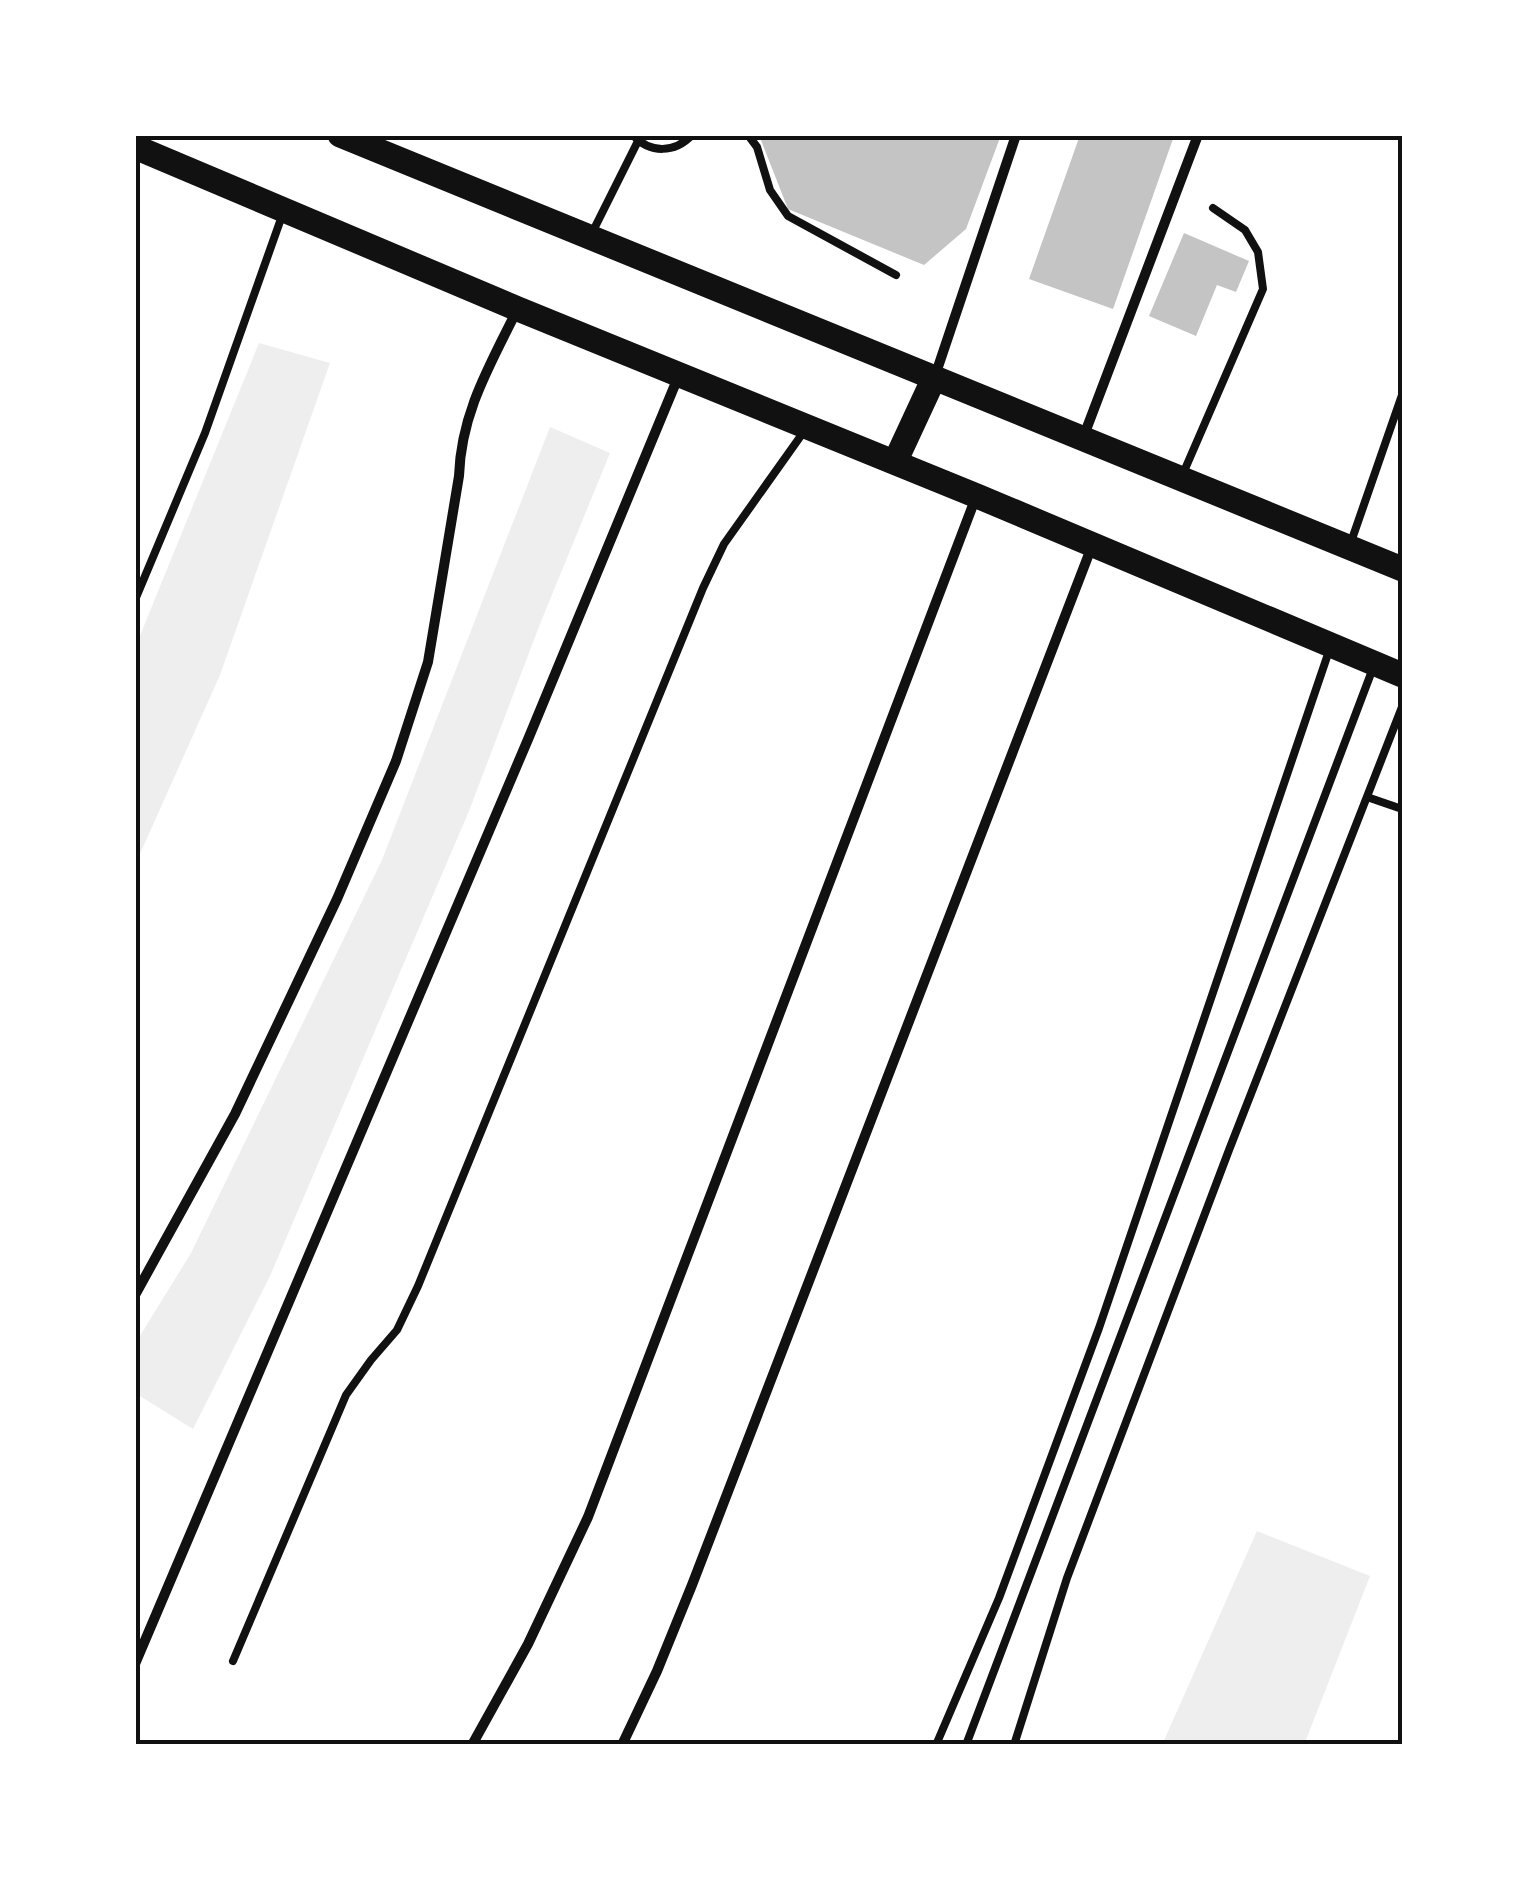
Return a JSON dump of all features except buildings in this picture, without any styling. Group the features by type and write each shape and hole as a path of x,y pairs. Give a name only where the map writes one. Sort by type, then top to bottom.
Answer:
{"main road":[{"path":"340,135 1402,569"},
{"path":"135,147 1402,675"},
{"path":"895,462 934,378"}],"street":[{"path":"934,378 1016,135"},
{"path":"1082,439 1198,135"},
{"path":"135,1296 235,1114 396,761 428,662 459,476 460,449 474,398 518,309"},
{"path":"135,1664 679,374"},
{"path":"472,1745 528,1644 588,1517 976,496"},
{"path":"622,1745 658,1671 692,1585 1092,545"}],"lane":[{"path":"590,236 636,138 661,150 674,148 692,135"},
{"path":"748,135 757,147 770,190 788,216 896,276"},
{"path":"1181,479 1263,289 1258,252 1245,230 1213,208"},
{"path":"135,600 205,433 284,209"},
{"path":"1349,548 1402,395"},
{"path":"232,1661 346,1396 397,1330 418,1286 703,588 724,544 808,426"},
{"path":"936,1745 999,1598 1099,1328 1331,646"},
{"path":"966,1745 1375,664"},
{"path":"1014,1745 1067,1578 1228,1150 1402,707"},
{"path":"1367,797 1402,809"}],"shaded area":[{"path":"259,343 330,363 220,675 135,865 135,648"},
{"path":"550,427 610,453 469,811 270,1276 193,1429 135,1393 135,1344 191,1253 382,860"},
{"path":"1257,1531 1370,1576 1304,1745 1162,1745"}]}
